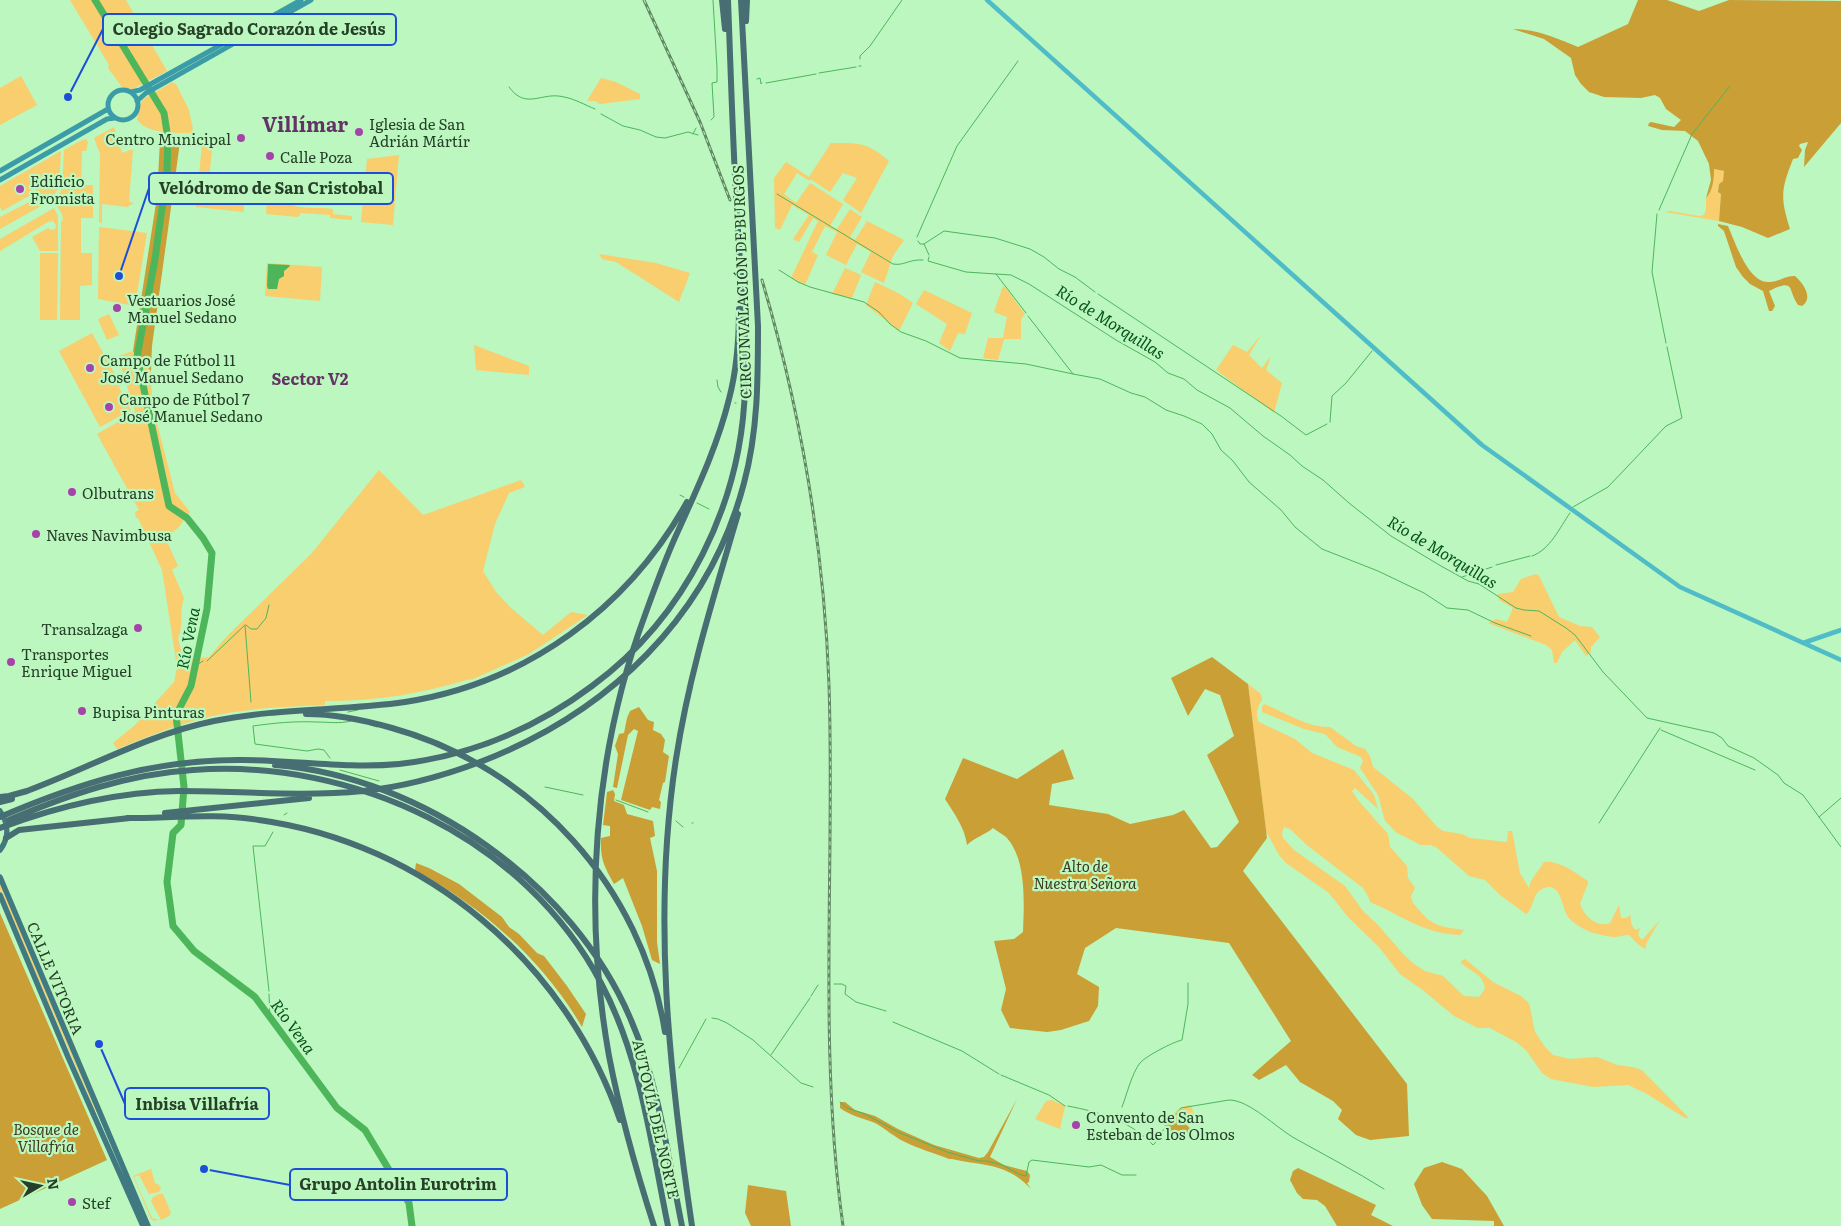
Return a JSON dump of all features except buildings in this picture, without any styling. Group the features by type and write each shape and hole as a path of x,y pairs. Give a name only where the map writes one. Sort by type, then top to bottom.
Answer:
{"highway":[{"path":"722,0 733,118"},
{"name":"CIRCUNVALACIÓN DE BURGOS","path":"0,817 110,776 241,760 376,765 423,760 487,743 527,727 559,710 601,679 638,646 670,608 705,551 731,482 742,426 745,369 728,0"},
{"name":"CIRCUNVALACIÓN DE BURGOS","path":"2,827 55,809 110,797 149,793 207,792 297,795 362,791 413,782 449,772 487,759 538,736 582,710 618,682 664,636 698,589 724,540 744,483 753,440 758,392 758,326 741,0"},
{"path":"747,0 747,96"},
{"path":"636,1168 616,1089 606,1035 598,968 596,926 598,835 607,761 629,664 668,554 710,461 732,388 738,346 738,233"},
{"path":"0,802 29,792 146,741 214,721 262,712 379,705 421,699 486,680 527,661 556,644 597,614 623,591 647,563 670,532 690,497 706,465 724,418"},
{"path":"682,1152 668,1019 664,945 664,886 668,829 676,758 692,675 704,627 748,482 753,440"},
{"path":"241,716 285,713 333,716 379,724 424,738 462,754 505,780 535,802 564,830 589,859 613,893 627,917 646,961 663,1019 692,1226"},
{"name":"AUTOVÍA DEL NORTE","path":"204,765 290,773 325,780 373,794 413,810 454,832 516,876 561,924 586,958 601,982 620,1023 632,1057 643,1100 668,1226"},
{"name":"AUTOVÍA DEL NORTE","path":"204,765 272,765 300,769 346,779 391,794 435,814 475,838 509,862 544,893 570,921 593,951 631,1020 644,1054 654,1092 682,1226"},
{"path":"2,827 90,789 147,772"},
{"path":"0,797 15,795 50,782"},
{"path":"0,850 6,838 22,830 147,816 205,813 362,791"},
{"path":"0,811 5,819 2,827 6,838"},
{"path":"205,813 265,820 311,831 344,841 386,858 442,889 468,907 500,934 531,966 572,1020 588,1046 619,1117 654,1226"},
{"name":"CALLE VITORIA","path":"0,878 147,1226"},
{"name":"CALLE VITORIA","path":"0,895 68,1057 147,1226"}],"main road":[{"path":"116,118 108,109 108,102 112,94 121,90 135,93 144,91 301,0"},
{"path":"159,82 311,0"},
{"path":"137,101 144,91"},
{"path":"0,180 105,120 116,118 124,120 133,116 137,109 137,101 131,92"},
{"path":"0,171 108,109"}],"street":[{"path":"987,0 1482,445 1680,587 1841,660"},
{"path":"1803,643 1841,630"}],"shaded area":[{"path":"70,0 126,0 167,71 133,89 122,87 108,68 109,65"},
{"path":"21,76 37,105 0,125 0,88"},
{"path":"601,78 616,82 640,94 640,99 600,104 595,101 587,101"},
{"path":"172,82 176,84 189,110 193,129 191,133 169,133 154,130 147,128 137,119 142,100"},
{"path":"114,127 122,153 133,149 129,202 134,203 127,207 102,204 102,223 99,222 100,154 94,138"},
{"path":"86,139 88,142 86,151 82,151 81,185 93,185 93,218 81,218 81,253 92,253 92,285 80,286 80,320 60,320 61,222 63,219 54,201 62,189 64,150"},
{"path":"831,143 862,145 875,150 889,161 861,213 843,200 857,178 843,173 830,192 797,173 784,194 796,203 810,183 843,204 830,226 837,229 850,209 862,217 850,237 855,240 867,221 904,240 893,256 884,283 861,272 871,252 857,244 846,265 826,255 837,232 825,226 812,252 818,255 805,285 791,278 818,221 813,218 799,242 793,239 809,215 792,205 780,230 775,228 774,178 786,162 809,177"},
{"path":"202,144 211,146 212,149 208,188 210,194 217,198 244,195 244,212 196,207"},
{"path":"61,151 59,188 50,201 0,229 0,217 37,198 39,194 35,189 31,190 29,196 2,211 0,207 0,186"},
{"path":"399,155 393,225 361,222 367,159"},
{"path":"1714,169 1724,171 1723,181 1719,184 1718,190 1721,194 1719,221 1665,212 1704,215 1706,198 1713,184"},
{"path":"267,194 286,194 292,196 295,206 333,209 333,214 352,216 352,220 330,218 330,215 301,213 298,217 266,214"},
{"path":"54,208 58,216 58,251 40,251 32,237 48,228 51,230 55,229 56,225 53,221 48,222 0,251 0,239"},
{"path":"99,227 147,233 135,306 98,299"},
{"path":"40,253 58,253 57,320 40,320"},
{"path":"599,254 656,263 690,273 679,302 616,262 602,259"},
{"path":"267,263 322,267 320,301 265,296"},
{"path":"268,264 290,265 284,271 284,276 279,279 277,289 268,289"},
{"path":"845,268 861,275 852,298 832,294"},
{"path":"875,282 900,294 913,303 899,331 866,305"},
{"path":"1003,286 1025,314 1021,319 1021,339 1004,339 998,360 983,358 988,338 1003,338 1007,317 994,312"},
{"path":"924,290 972,313 965,334 958,333 950,351 939,343 947,324 916,304"},
{"path":"109,314 119,335 107,340 98,319"},
{"name":"Campo de Fútbol 11 José Manuel Sedano","path":"92,333 121,385 119,387 131,410 100,427 59,351"},
{"path":"1261,335 1249,355 1262,368 1271,356 1266,370 1282,383 1274,413 1216,370 1233,345 1247,352"},
{"path":"474,345 529,366 529,375 476,370"},
{"path":"133,351 151,371 152,404 175,493 190,512 178,528 165,537 178,566 172,570 184,598 181,629 178,639 184,660 209,657 228,635 311,554 379,470 423,515 521,480 525,487 509,493 495,524 483,571 496,592 511,608 543,635 571,612 588,615 529,654 471,680 398,696 363,700 325,701 325,705 230,712 189,722 117,749 113,743 135,725 174,682 177,667 162,570 138,518 136,518 135,512 139,510 97,434 135,412 118,356"},
{"path":"1536,574 1539,576 1559,617 1580,626 1592,627 1600,637 1591,647 1591,652 1586,656 1575,640 1562,652 1557,663 1554,663 1552,650 1546,645 1488,623 1496,619 1507,622 1513,608 1499,600 1498,594 1513,592 1521,579"},
{"path":"1248,684 1261,694 1262,700 1257,714 1259,722 1295,739 1312,753 1354,770 1374,795 1378,809 1355,788 1352,791 1388,834 1390,847 1407,866 1408,878 1415,888 1411,896 1414,903 1424,916 1434,923 1444,927 1464,930 1460,935 1434,931 1370,902 1363,888 1308,846 1290,829 1284,827 1283,838 1294,850 1345,886 1363,911 1414,964 1425,971 1443,976 1464,996 1479,997 1485,989 1484,984 1477,974 1461,963 1465,959 1493,982 1521,996 1529,1003 1535,1032 1553,1055 1570,1059 1597,1057 1617,1065 1642,1070 1689,1118 1685,1118 1647,1094 1628,1085 1593,1087 1551,1079 1542,1073 1526,1050 1516,1042 1490,1028 1478,1028 1454,1016 1400,974 1378,946 1348,917 1329,893 1286,863 1279,855 1266,831"},
{"path":"1264,704 1313,725 1330,727 1356,746 1365,749 1370,756 1373,767 1413,799 1437,827 1443,831 1462,834 1470,838 1507,842 1508,831 1512,831 1520,873 1529,888 1531,881 1544,862 1555,863 1588,881 1580,904 1592,920 1600,924 1610,923 1619,905 1621,918 1631,915 1632,925 1636,930 1640,928 1638,935 1642,940 1660,920 1645,949 1629,935 1605,936 1590,932 1573,922 1566,914 1560,896 1554,888 1542,889 1536,894 1531,908 1526,914 1500,895 1485,880 1469,876 1436,847 1421,845 1397,833 1385,821 1378,795 1360,768 1363,761 1361,757 1337,747 1325,734 1304,729 1262,712"},
{"path":"0,884 96,1111 0,890"},
{"path":"1052,1100 1065,1106 1060,1129 1035,1119 1046,1101"},
{"path":"1191,1105 1195,1117 1188,1126 1176,1117 1171,1117 1180,1108"},
{"path":"151,1169 155,1183 161,1188 159,1192 149,1194 139,1175 134,1177 152,1218 158,1220 154,1221 151,1219 133,1176"},
{"path":"163,1194 171,1213 161,1220 151,1201 153,1197"}],"green space":[{"path":"1638,0 1667,0 1699,11 1729,0 1841,1 1841,123 1804,167 1805,150 1808,142 1799,146 1802,150 1798,158 1793,159 1783,194 1790,229 1768,238 1742,227 1719,221 1721,194 1718,192 1719,184 1723,181 1724,171 1714,169 1713,185 1706,198 1711,180 1709,164 1698,141 1685,131 1662,130 1648,126 1651,122 1674,127 1681,120 1666,109 1660,98 1655,95 1641,98 1604,97 1589,92 1575,75 1571,58 1544,39 1513,29 1538,32 1578,47 1628,24"},
{"path":"160,140 180,142 152,346 151,371 133,351 157,197"},
{"path":"1718,224 1728,226 1738,251 1754,276 1768,282 1795,276 1806,291 1807,299 1805,303 1802,306 1798,305 1790,287 1783,285 1769,291 1775,306 1772,311 1769,311 1763,291 1750,284 1736,267 1724,231"},
{"name":"Alto de Nuestra Señora","path":"1212,657 1248,684 1267,838 1243,871 1407,1084 1409,1136 1370,1140 1356,1135 1338,1119 1342,1110 1333,1101 1300,1082 1286,1065 1259,1080 1252,1075 1291,1041 1229,943 1116,928 1085,948 1077,974 1099,987 1098,1006 1089,1021 1061,1030 1047,1032 1010,1028 1001,1010 1006,989 994,941 1014,939 1023,932 1023,882 1018,857 1013,846 1006,837 993,828 967,845 962,827 945,799 963,758 1017,779 1063,749 1074,779 1052,784 1049,805 1108,814 1130,824 1173,815 1184,810 1211,848 1217,847 1239,822 1207,755 1234,736 1220,695 1205,689 1188,716 1171,678"},
{"path":"639,707 648,720 654,722 653,730 661,734 665,740 663,752 669,756 665,782 663,783 659,800 661,802 660,809 652,807 650,810 621,800 638,731 634,729 628,735 617,788 613,787 618,754 615,746 619,734 624,733 630,711"},
{"path":"613,790 615,794 614,801 624,805 627,814 653,821 655,836 650,838 657,871 657,942 660,964 652,960 642,926 623,878 614,884 603,862 601,838 610,836 610,826 603,825 607,792"},
{"path":"416,863 459,884 502,917 509,927 519,934 537,953 544,956 586,1014 582,1027 549,979 530,957 487,918 415,870"},
{"name":"Bosque de Villafría","path":"0,913 107,1160 0,1209"},
{"path":"1017,1099 990,1157 1004,1165 1027,1171 1030,1175 1029,1182 1027,1183 1031,1189 1013,1174 1004,1170 949,1159 921,1149 901,1140 875,1123 840,1108 840,1102 845,1102 855,1110 875,1116 898,1129 934,1145 979,1158 984,1157 988,1152"},
{"path":"1171,1117 1176,1117 1190,1128 1190,1131 1179,1142 1164,1125"},
{"path":"1442,1162 1462,1169 1487,1196 1504,1226 1494,1226 1494,1221 1432,1219 1422,1205 1414,1184 1424,1168"},
{"path":"1298,1168 1376,1205 1371,1215 1393,1226 1337,1226 1325,1206 1317,1200 1303,1199 1297,1193 1290,1180 1293,1171"},
{"path":"748,1185 786,1191 791,1226 751,1226 745,1213"}],"waterway":[{"name":"Río Vena","path":"95,0 164,113 168,139 167,172 155,259 137,357 169,506 187,518 212,553 207,609 191,686 176,715 184,787 181,825 173,833 167,882 173,926 194,951 255,997 337,1108 365,1130 409,1203 412,1226"},
{"path":"711,120 714,117 712,83 717,82 713,0"},
{"path":"860,59 860,56 870,46 902,0"},
{"path":"917,237 957,146 1018,61"},
{"path":"819,73 856,67"},
{"path":"766,83 816,74"},
{"path":"757,79 760,78 762,83"},
{"path":"1659,210 1692,134 1730,86"},
{"name":"Río de Morquillas","path":"509,87 522,98 564,97 595,109"},
{"name":"Río de Morquillas","path":"601,114 623,126 640,130 656,137 665,138 688,132 698,135"},
{"name":"Río de Morquillas","path":"693,134 696,128"},
{"name":"Río de Morquillas","path":"777,194 893,264 923,260"},
{"path":"1657,214 1652,272 1666,343"},
{"path":"924,244 944,231 995,238 1030,249 1095,292"},
{"path":"918,241 920,244 924,244 929,255"},
{"name":"Río de Morquillas","path":"929,257 928,261 966,272 1011,275 1029,284 1116,340 1155,362 1168,373 1184,379 1197,390 1230,408 1263,436 1323,480 1391,536 1468,581 1479,584 1516,608 1539,611 1566,628 1575,635 1603,672 1647,718 1714,733 1722,738 1728,746 1754,758 1778,775 1784,783 1803,795 1841,847"},
{"path":"779,270 810,287 864,302 879,312 901,332 926,341 960,358 1026,364 1073,374"},
{"path":"996,274 1026,313"},
{"path":"1098,294 1281,416 1306,435 1327,424"},
{"path":"1028,316 1073,374 1100,379 1145,397 1166,410 1202,424 1212,434 1221,450 1233,461 1249,482 1281,510 1295,527 1322,549 1378,571 1424,593 1447,608 1468,610 1495,623 1531,636"},
{"path":"1573,507 1608,487 1666,426 1682,418 1667,347"},
{"path":"1330,422 1332,396 1346,383 1372,351"},
{"path":"717,380 721,392"},
{"path":"680,495 684,497"},
{"path":"697,503 709,509"},
{"path":"1532,556 1544,549 1570,513"},
{"path":"1496,565 1530,556"},
{"path":"1462,577 1492,567"},
{"path":"246,625 251,629 257,629 266,618 269,605"},
{"path":"245,625 251,702"},
{"path":"207,661 244,626"},
{"name":"Río Vena","path":"195,666 203,661"},
{"path":"348,712 358,710"},
{"path":"330,758 324,750 307,751 255,744 253,726 292,722 338,723 351,721"},
{"path":"370,725 377,727"},
{"path":"1599,823 1660,728"},
{"path":"1661,730 1755,770"},
{"path":"340,770 379,781"},
{"path":"545,787 583,795"},
{"path":"1819,817 1841,798"},
{"path":"616,800 648,812"},
{"path":"676,821 683,827"},
{"path":"269,991 253,846 265,846 273,832"},
{"path":"1122,1107 1132,1078 1140,1063 1172,1043 1182,1040 1188,1004 1188,983"},
{"path":"834,984 846,986 845,994 856,1002 886,1011"},
{"path":"811,996 818,985"},
{"path":"269,994 270,1017"},
{"path":"771,1055 810,998"},
{"path":"712,1018 727,1023 753,1040 801,1083 813,1087"},
{"path":"679,1068 706,1019"},
{"path":"893,1022 962,1051 999,1074"},
{"path":"1001,1075 1049,1095 1065,1106"},
{"path":"1174,1117 1181,1108 1229,1100 1237,1101 1254,1109 1296,1139 1384,1189"},
{"path":"840,1102 847,1108 865,1114 898,1132 947,1152 1002,1165 1021,1175 1026,1176 1029,1162 1032,1160 1089,1167 1101,1165 1122,1175 1136,1175"},
{"path":"1068,1106 1114,1119 1135,1130 1153,1145 1156,1142"},
{"path":"1165,1127 1173,1117"},
{"path":"1161,1133 1165,1128"},
{"path":"1158,1139 1161,1134"}],"railway":[{"path":"644,0 700,122 730,200"},
{"path":"762,280 776,330 799,430 816,531 822,582 829,685 829,1023 831,1091 835,1158 843,1226"}],"place":[{"name":"Colegio Sagrado Corazón de Jesús","path":"68,97"},
{"name":"Iglesia de San Adrián Mártír","path":"359,132"},
{"name":"Centro Municipal","path":"241,138"},
{"name":"Calle Poza","path":"270,156"},
{"name":"Edificio Fromista","path":"20,189"},
{"name":"Velódromo de San Cristobal","path":"119,276"},
{"name":"Vestuarios José Manuel Sedano","path":"117,308"},
{"name":"Campo de Fútbol 11 José Manuel Sedano","path":"90,368"},
{"name":"Campo de Fútbol 7 José Manuel Sedano","path":"109,407"},
{"name":"Olbutrans","path":"72,492"},
{"name":"Naves Navimbusa","path":"36,534"},
{"name":"Transalzaga","path":"138,628"},
{"name":"Transportes Enrique Miguel","path":"11,662"},
{"name":"Bupisa Pinturas","path":"82,711"},
{"name":"Inbisa Villafría","path":"99,1044"},
{"name":"Convento de San Esteban de los Olmos","path":"1076,1125"},
{"name":"Grupo Antolin Eurotrim","path":"204,1169"},
{"name":"Stef","path":"72,1202"}],"district":[{"name":"Villímar","path":"305,123"},
{"name":"Sector V2","path":"310,378"}]}
